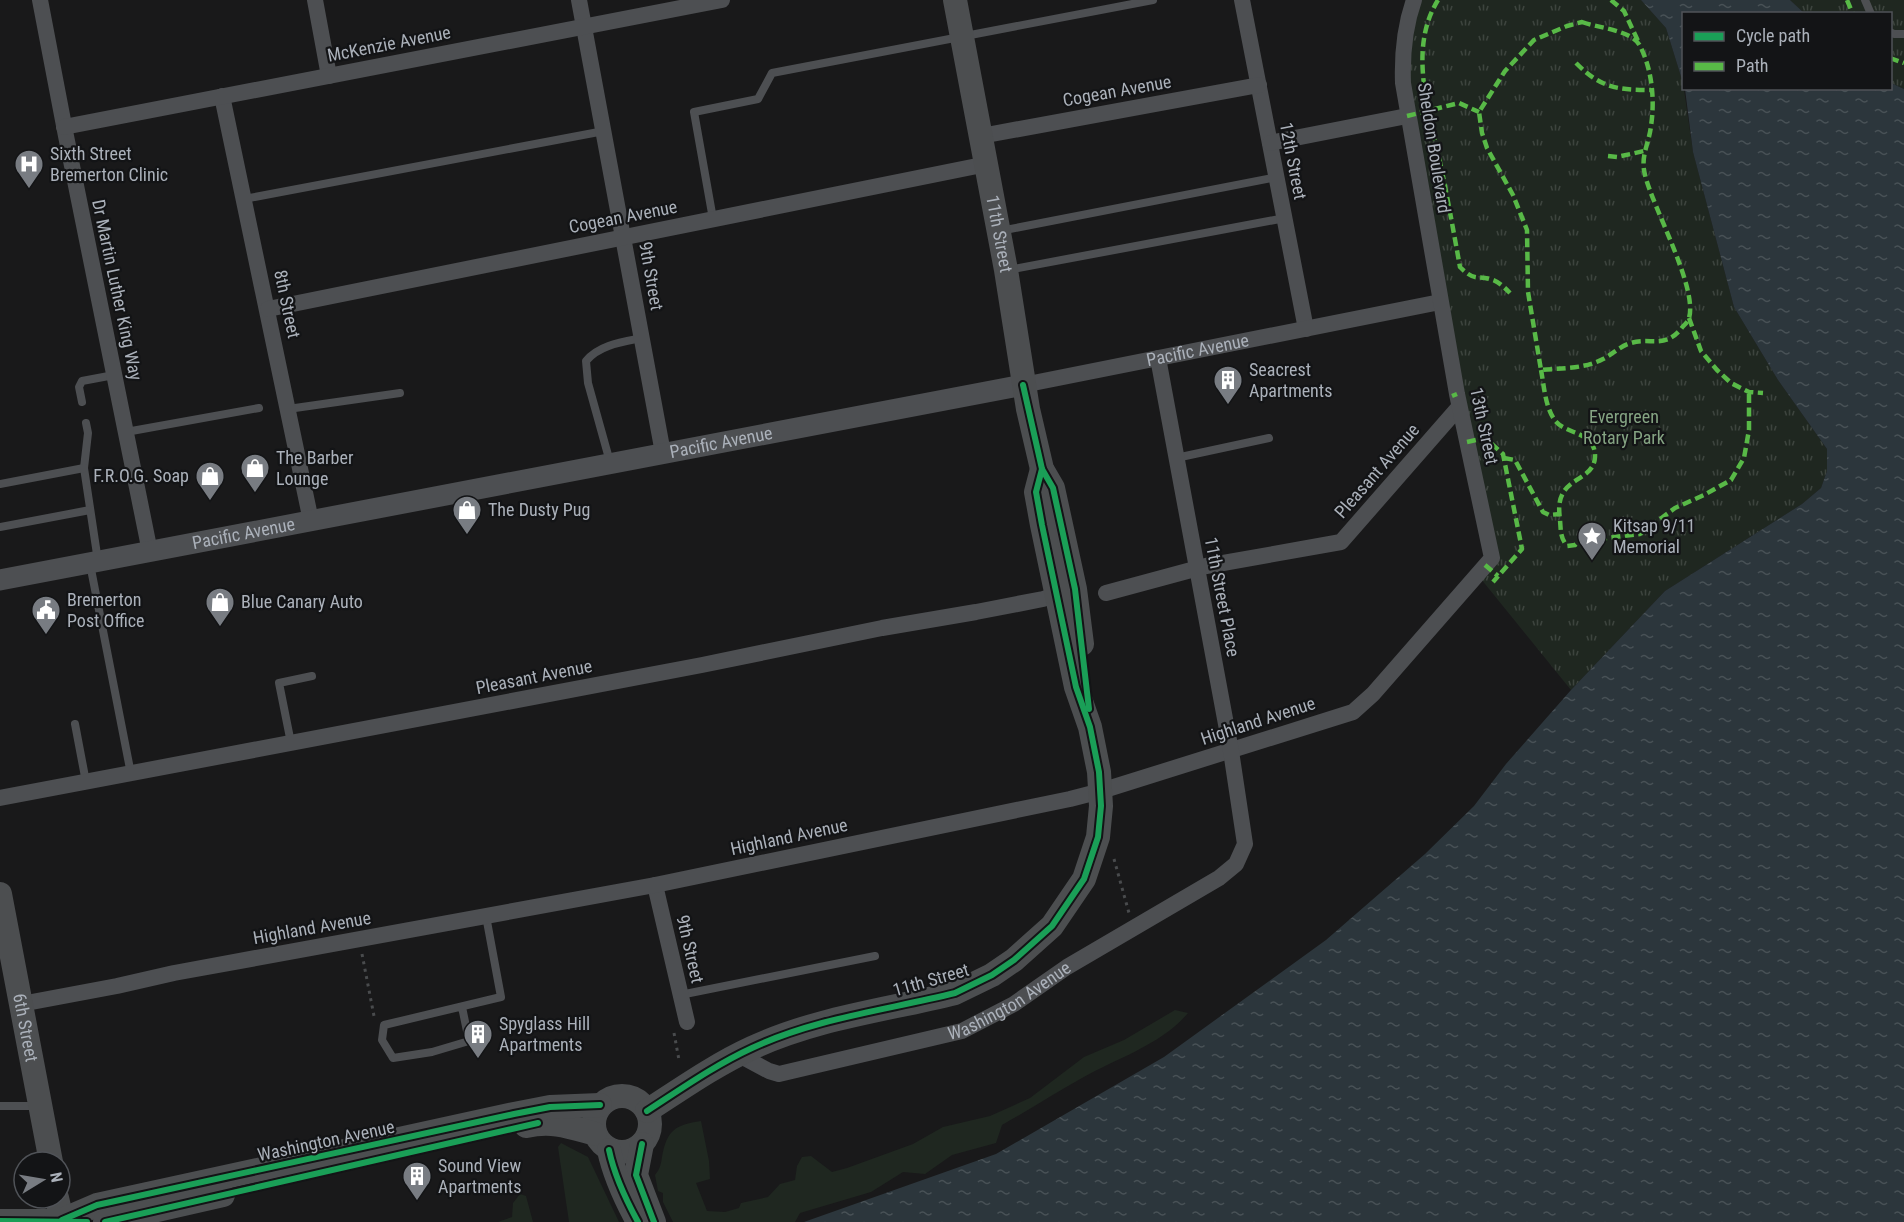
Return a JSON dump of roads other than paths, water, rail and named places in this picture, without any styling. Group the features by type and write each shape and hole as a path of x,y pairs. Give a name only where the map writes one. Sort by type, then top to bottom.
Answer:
{"main road":[{"name":"11th Street","path":"647,1111 693,1080 752,1048 815,1025 955,993 992,975 1014,960 1052,926 1084,879 1098,837 1101,791 1090,727 1076,687 1066,592 1036,492 1041,469 1023,385 1006,270 955,0"},
{"name":"6th Street","path":"0,894 5,944 21,1004 49,1150"},
{"path":"638,1222 628,1204 594,1119 600,1105 619,1096 633,1098 647,1111 650,1123 649,1132 642,1144 636,1175 654,1222"},
{"name":"Washington Avenue","path":"72,1208 97,1205 514,1114 550,1107 600,1105"},
{"name":"Washington Avenue","path":"105,1222 538,1123 566,1124 602,1142"},
{"path":"602,1142 626,1152 642,1144"},
{"name":"Washington Avenue","path":"0,1221 55,1210"},
{"name":"Washington Avenue","path":"62,1210 87,1222"}],"street":[{"name":"Dr Martin Luther King Way","path":"40,0 150,552"},
{"path":"315,0 329,76"},
{"name":"9th Street","path":"579,0 663,453"},
{"name":"McKenzie Avenue","path":"64,127 722,0"},
{"name":"12th Street","path":"1242,0 1306,329"},
{"name":"Sheldon Boulevard","path":"1414,0 1402,52 1402,83 1440,302"},
{"name":"Cogean Avenue","path":"981,136 1259,85"},
{"name":"8th Street","path":"222,96 311,521"},
{"path":"1270,143 1407,116"},
{"name":"Cogean Avenue","path":"268,309 987,164"},
{"name":"Pacific Avenue","path":"0,580 1023,385 1440,302"},
{"name":"13th Street","path":"1440,302 1492,558"},
{"name":"11th Street Place","path":"1158,358 1231,751 1245,844"},
{"name":"Pleasant Avenue","path":"1106,593 1196,569 1341,542 1460,406"},
{"name":"Highland Avenue","path":"21,1004 174,973 655,885 1101,791 1353,712 1373,694 1492,558"},
{"name":"Pleasant Avenue","path":"0,798 702,665 882,628 1043,599 1066,592"},
{"name":"Washington Avenue","path":"739,1055 779,1074 962,1031 1014,1004 1067,967 1220,878 1236,864 1245,844"},
{"name":"9th Street","path":"655,885 680,995 680,1025"}],"lane":[{"path":"713,219 694,112 758,99 772,73 1153,0"},
{"path":"244,198 604,131"},
{"path":"999,231 1277,177"},
{"path":"1006,270 1285,218"},
{"path":"610,464 588,383 585,361 593,352 614,344 642,338"},
{"path":"82,402 79,387 82,381 114,375"},
{"path":"288,409 400,393"},
{"path":"126,432 259,408"},
{"path":"86,423 88,433 84,468 94,562 131,774"},
{"path":"1176,458 1269,438"},
{"path":"0,484 84,468"},
{"path":"0,527 90,510"},
{"path":"291,743 279,683 312,676"},
{"path":"75,724 86,782"},
{"path":"462,1007 469,1041 432,1052 393,1058 382,1040 384,1025 501,997 486,916"},
{"path":"680,995 875,956"},
{"path":"0,1107 40,1106"}],"water":[{"path":"1641,0 1790,0 1803,12 1682,12 1682,80 1666,28"},
{"path":"1892,83 1904,89 1904,1222 804,1222 996,1154 1164,1057 1326,940 1425,854 1474,806 1506,764 1571,690 1665,591 1802,504 1821,488 1827,471 1827,449 1778,380 1734,307 1693,152 1685,90 1892,90"}],"place":[{"name":"Sixth Street Bremerton Clinic","path":"29,190"},
{"name":"Seacrest Apartments","path":"1228,406"},
{"name":"The Barber Lounge","path":"255,494"},
{"name":"F.R.O.G. Soap","path":"210,502"},
{"name":"The Dusty Pug","path":"467,536"},
{"name":"Kitsap 9/11 Memorial","path":"1592,562"},
{"name":"Blue Canary Auto","path":"220,628"},
{"name":"Bremerton Post Office","path":"46,636"},
{"name":"Spyglass Hill Apartments","path":"478,1060"},
{"name":"Sound View Apartments","path":"417,1202"}],"park label":[{"name":"Evergreen Rotary Park","path":"1624,427"}]}
